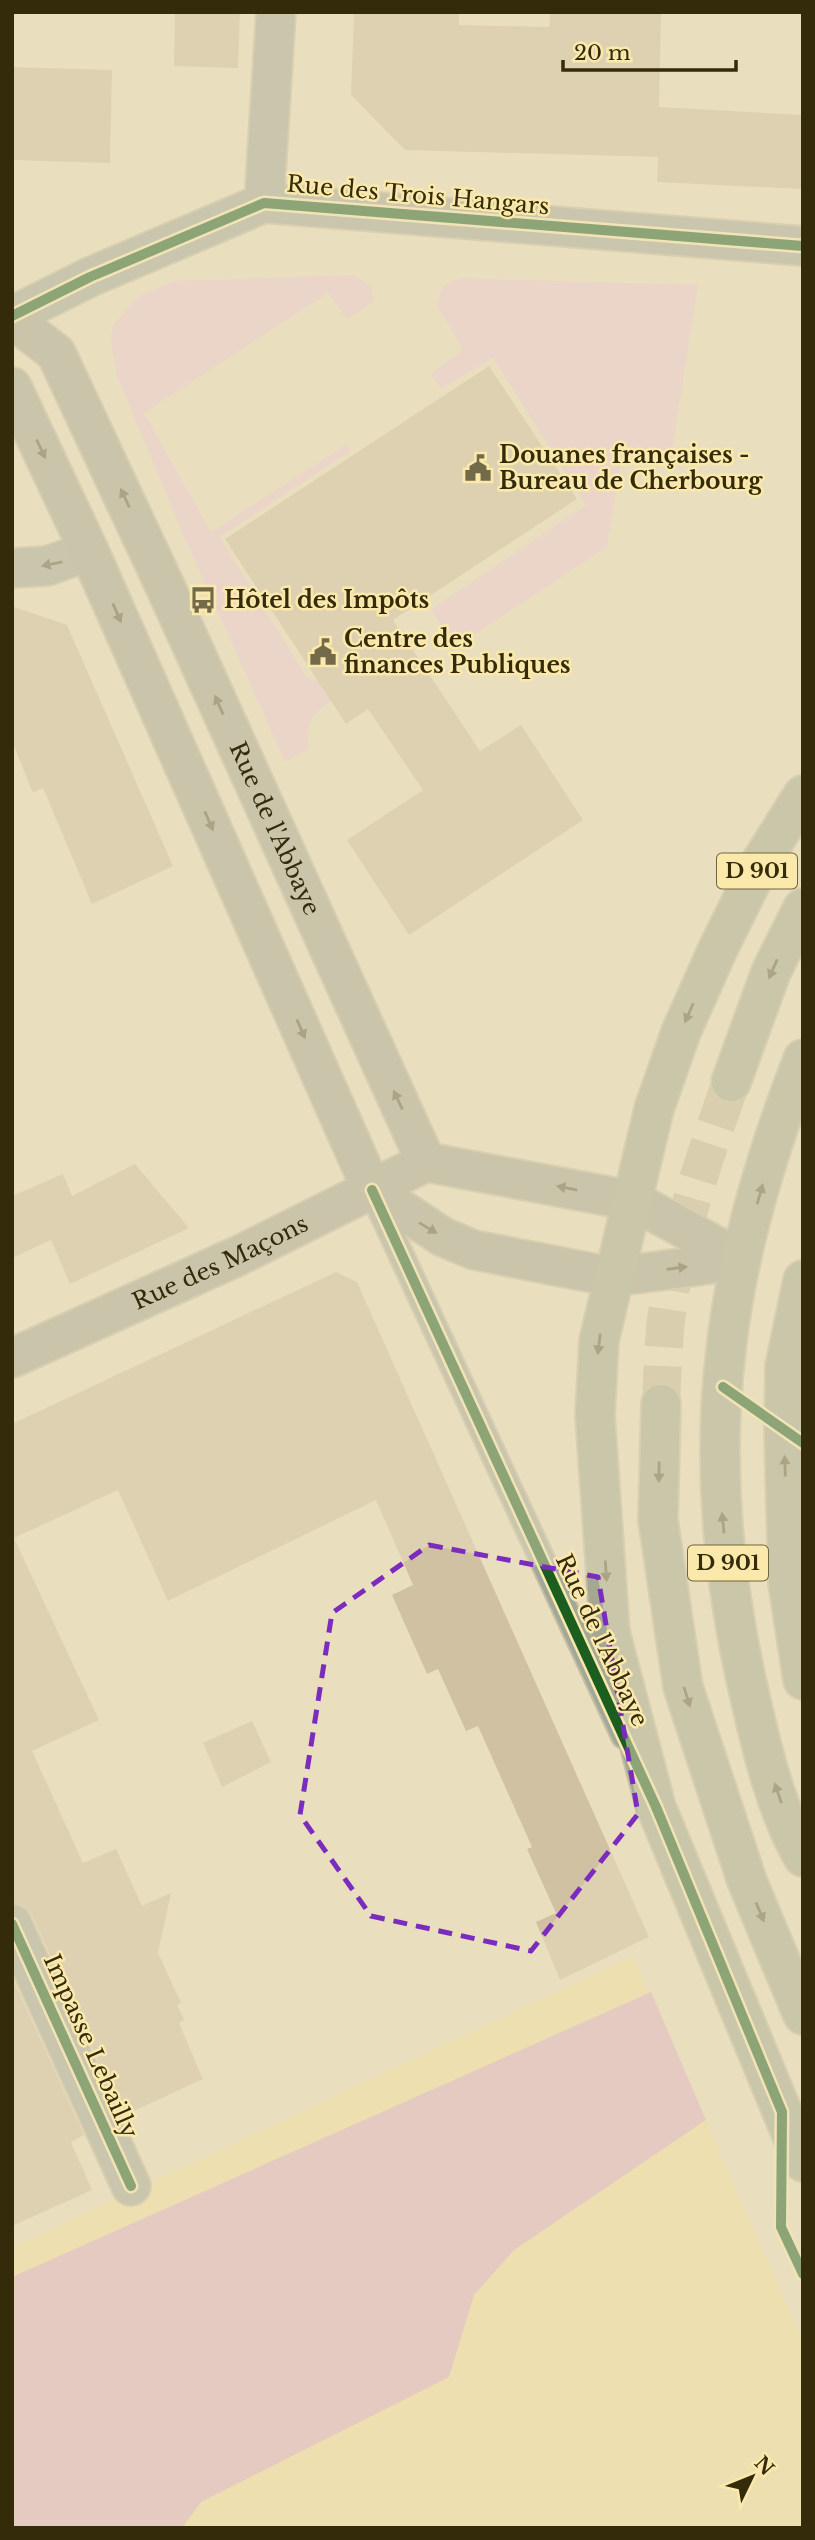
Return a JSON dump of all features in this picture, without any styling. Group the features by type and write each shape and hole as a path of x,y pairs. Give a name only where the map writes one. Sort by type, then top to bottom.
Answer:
{"main road":[{"name":"Rue de l'Abbaye","path":"12,317 56,352 159,571 426,1162"},
{"name":"Rue de l'Abbaye","path":"12,387 89,551 372,1190"},
{"name":"Rue de l'Abbaye","path":"803,795 761,862 717,951 681,1032 654,1109 599,1341 595,1415 609,1619 656,1807 803,2162"},
{"name":"D 901","path":"731,1082 771,972 803,908"},
{"name":"D 901","path":"803,1059 786,1103 741,1259 725,1354 722,1515 743,1664 761,1743 794,1841 803,1857"},
{"name":"Rue des Maçons","path":"12,1358 198,1275 426,1162"},
{"path":"426,1162 634,1201 741,1259"},
{"path":"372,1190 443,1237 474,1250 613,1277 741,1259"},
{"name":"D 901","path":"803,1280 785,1366 784,1430 789,1583 803,1680"},
{"name":"D 901","path":"661,1404 658,1520 683,1687 747,1881 803,2015"}],"street":[{"path":"264,203 276,12"},
{"name":"Rue des Trois Hangars","path":"12,317 90,278 264,203 803,246"},
{"path":"12,568 47,566 89,551"},
{"name":"Impasse Lebailly","path":"12,1924 131,2186"}],"lane":[{"name":"Rue de l'Abbaye","path":"372,1190 656,1807"}],"highlighted area":[{"path":"429,1545 598,1577 638,1814 531,1951 371,1916 300,1815 332,1613"}],"shaded area":[{"path":"354,275 370,286 374,301 347,320 328,293 144,413 211,532 347,444 351,451 220,537 307,678 355,688 319,710 309,727 310,748 285,762 181,530 117,376 110,338 114,324 139,296 175,281"},
{"path":"461,278 698,285 671,457 623,449 607,547 454,648 431,609 586,505 493,358 441,389 431,374 463,350 437,305 442,287"},
{"path":"633,1956 803,2341 803,2528 12,2528 12,2248"},
{"path":"651,1992 706,2120 514,2250 474,2295 449,2377 201,2502 182,2528 12,2528 12,2277"}],"building":[{"path":"175,12 240,12 238,68 174,66"},
{"path":"354,12 459,12 459,25 549,27 551,12 661,12 659,107 803,115 803,189 657,182 658,157 405,150 351,95"},
{"path":"12,67 112,70 110,163 12,160"},
{"name":"Centre des finances Publiques","path":"489,366 577,499 393,620 480,751 521,725 583,820 409,935 347,840 423,790 368,709 346,724 225,539"},
{"path":"12,606 67,625 173,866 92,904 43,788 33,793 12,741"},
{"path":"135,1164 189,1228 70,1284 51,1240 12,1258 12,1196 63,1174 72,1196"},
{"path":"336,1272 357,1282 649,1937 560,1980 536,1922 556,1913 527,1849 532,1847 478,1726 466,1731 438,1669 427,1674 392,1595 413,1585 376,1500 168,1601 118,1490 14,1538 99,1720 32,1751 83,1863 116,1849 142,1906 171,1893 158,1953 181,2003 177,2005 184,2020 179,2023 203,2079 123,2116 32,1915 24,1906 12,1902 12,1424"},
{"path":"252,1721 271,1762 222,1787 203,1743"},
{"path":"12,1977 84,2135 71,2142 92,2190 12,2226"}],"tunnel":[{"path":"661,1404 665,1329 675,1266 700,1173 731,1082"}],"cycle path":[{"path":"12,316 90,277 264,203 803,246"},
{"path":"372,1190 656,1807 782,2112 781,2227 803,2274"},
{"path":"723,1387 803,1443"},
{"path":"12,1924 131,2186"}],"place":[{"name":"Douanes françaises - Bureau de Cherbourg","path":"478,468"},
{"name":"Hôtel des Impôts","path":"203,600"},
{"name":"Centre des finances Publiques","path":"323,652"}]}
